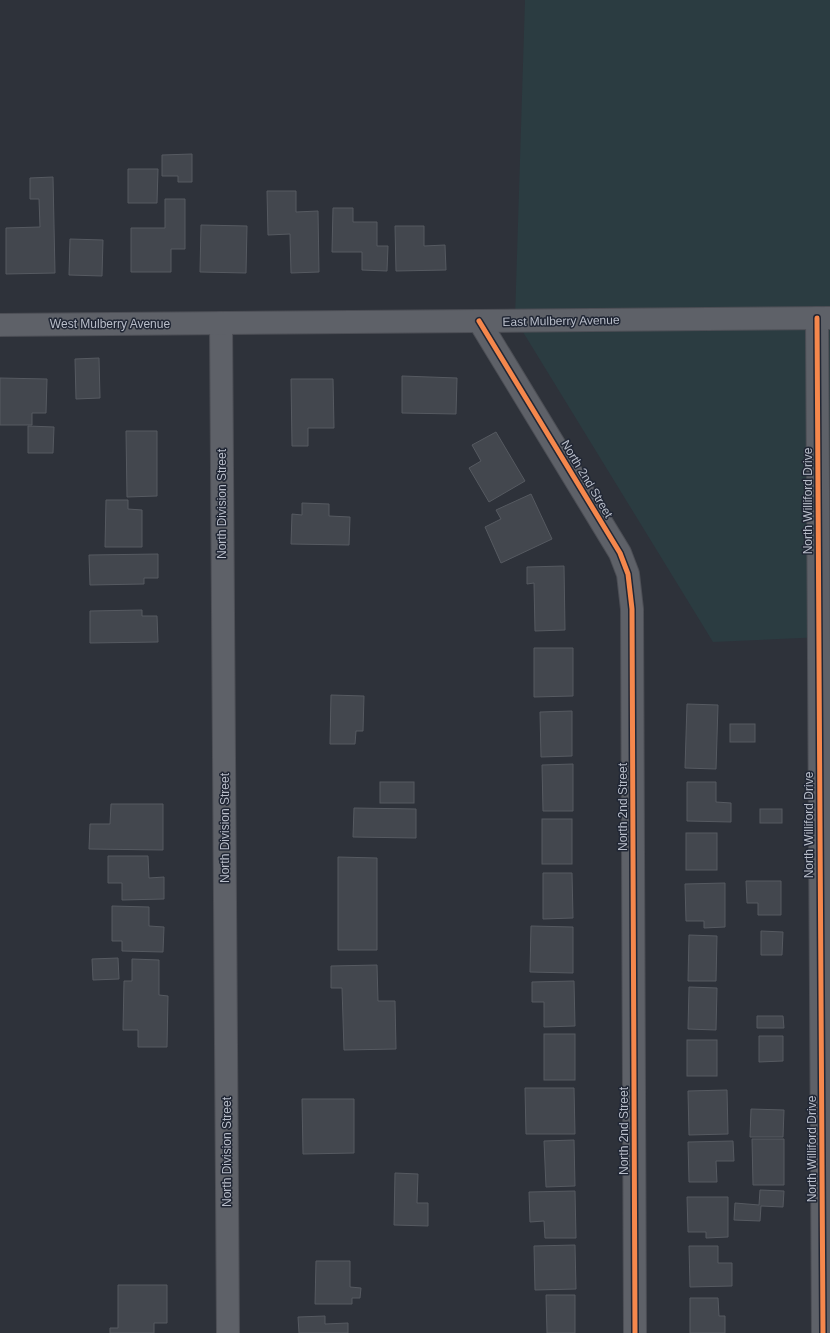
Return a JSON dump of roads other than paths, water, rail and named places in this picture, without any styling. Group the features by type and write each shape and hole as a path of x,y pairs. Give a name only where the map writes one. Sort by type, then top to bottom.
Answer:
{"street":[{"name":"East Mulberry Avenue","path":"221,323 823,318"},
{"name":"North Williford Drive","path":"823,318 823,1333"},
{"name":"North 2nd Street","path":"479,321 620,553 628,574 632,609 635,1333"},
{"name":"West Mulberry Avenue","path":"0,325 221,323"},
{"name":"North Division Street","path":"221,323 228,1333"}]}
